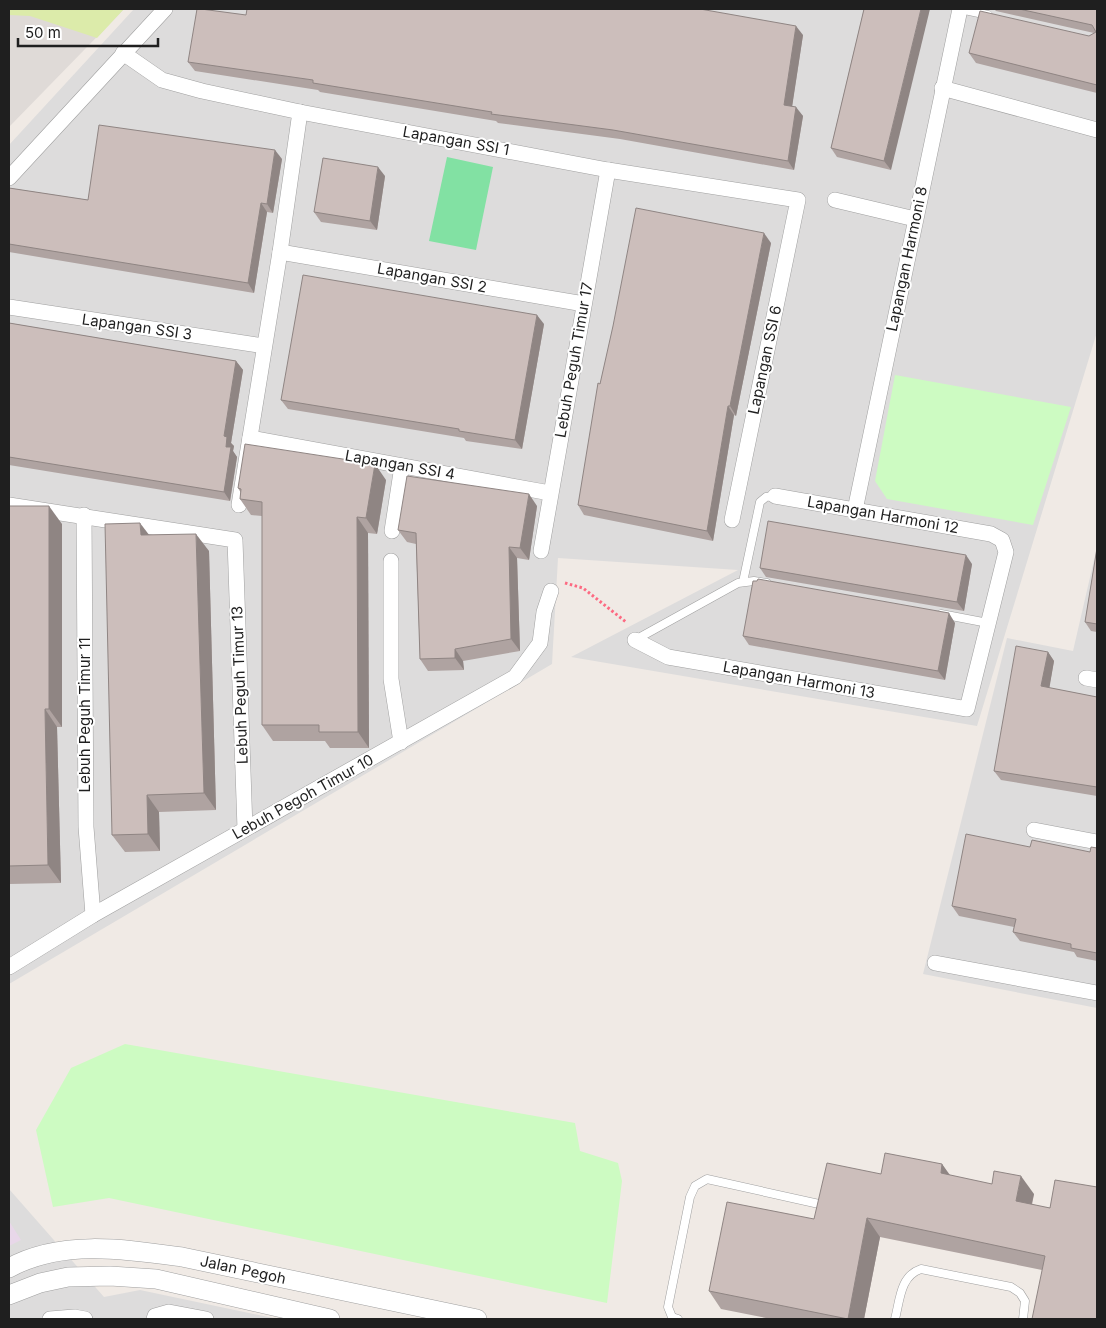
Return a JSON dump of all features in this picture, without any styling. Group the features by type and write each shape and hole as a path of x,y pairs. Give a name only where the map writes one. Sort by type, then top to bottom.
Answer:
{"street":[{"path":"9,178 164,9"},
{"name":"Lapangan Harmoni 8","path":"855,510 960,9"},
{"name":"Lapangan SSI 1","path":"123,54 162,80 202,91 300,112 608,170 798,200"},
{"path":"942,88 1097,130"},
{"path":"239,505 280,252 300,112"},
{"name":"Lebuh Peguh Timur 17","path":"541,551 608,170"},
{"name":"Lapangan SSI 6","path":"732,520 798,200"},
{"path":"835,200 915,219"},
{"name":"Lapangan SSI 2","path":"280,252 584,304"},
{"name":"Lapangan SSI 3","path":"9,308 264,346"},
{"name":"Lapangan SSI 4","path":"250,438 550,493"},
{"path":"392,531 402,466"},
{"name":"Lapangan Harmoni 12","path":"775,496 991,534 1002,540 1006,552 988,623"},
{"path":"9,505 84,515"},
{"name":"Lebuh Peguh Timur 13","path":"84,515 235,540 246,829"},
{"name":"Lebuh Peguh Timur 11","path":"84,515 86,827 93,915"},
{"path":"391,561 391,679 401,742"},
{"name":"Lebuh Pegoh Timur 10","path":"9,967 93,915 515,677 540,643 544,612 551,591"},
{"name":"Lapangan Harmoni 13","path":"635,640 668,657 967,709 988,623"},
{"path":"1034,830 1097,842"},
{"path":"935,963 1097,993"},
{"name":"Jalan Pegoh","path":"9,1268 23,1260 61,1250 146,1252 191,1259 477,1319"},
{"path":"9,1295 40,1283 68,1276 156,1279 330,1319"},
{"path":"154,1319 155,1316 168,1312 206,1319"},
{"path":"50,1319 74,1317 85,1319"}],"lane":[{"path":"960,9 996,17"},
{"path":"743,582 760,502 766,497 775,496"},
{"path":"635,640 738,582 754,581 774,584"},
{"path":"930,612 988,623"},
{"path":"678,1319 672,1318 668,1307 690,1197 695,1186 707,1179 819,1204"},
{"path":"894,1319 906,1278 912,1272 921,1269 1011,1287 1020,1293 1025,1301 1023,1319"}],"path":[{"path":"551,591 565,583 583,588 626,622"}],"shaded area":[{"path":"9,9 124,9 9,127"},
{"path":"134,9 1097,9 1097,332 977,726 571,657 738,570 558,558 552,664 9,984 9,145"},
{"path":"1097,547 1097,1008 923,974 1007,638 1073,651"},
{"path":"9,1189 104,1297 140,1290 278,1319 9,1319"},
{"path":"9,1221 21,1240 9,1246"}],"green space":[{"path":"9,9 124,9 97,38 30,16 9,15"},
{"path":"447,157 493,167 476,250 429,241"},
{"path":"895,375 1071,407 1033,525 887,499 875,481"},
{"path":"125,1044 575,1123 580,1151 618,1163 622,1181 607,1303 109,1198 53,1207 36,1130 71,1068"}],"building":[{"path":"197,9 246,15 247,9 700,9 796,26 784,105 796,107 788,161 613,130 491,114 492,112 313,83 313,80 188,62"},
{"path":"864,9 921,9 884,161 831,148"},
{"path":"1019,9 1097,9 1097,85 969,53 980,11 1089,36 1096,32 1092,25"},
{"path":"99,125 275,150 267,204 261,203 248,283 9,244 9,188 88,200"},
{"path":"323,158 378,167 370,221 314,212"},
{"path":"636,208 764,233 730,406 728,406 707,531 578,505 598,383 600,384 613,326"},
{"path":"303,275 537,315 515,440 281,400"},
{"path":"9,323 236,361 224,436 227,437 226,447 231,447 224,492 9,457"},
{"path":"245,444 375,464 366,518 357,517 358,732 319,732 319,725 262,725 262,502 240,499 241,489 238,488"},
{"path":"407,476 529,494 520,548 509,547 511,639 455,649 455,658 420,659 416,533 398,530"},
{"path":"9,506 49,506 49,709 45,709 48,865 9,866"},
{"path":"768,521 966,555 957,602 760,568"},
{"path":"140,523 141,535 196,534 204,793 147,795 148,834 112,835 105,524"},
{"path":"1097,548 1097,624 1085,622"},
{"path":"758,579 949,613 938,671 743,636 753,581"},
{"path":"1016,646 1048,652 1041,686 1097,697 1097,787 994,771"},
{"path":"966,834 1030,847 1032,840 1090,852 1091,847 1097,848 1097,953 1071,948 1071,944 1013,932 1016,919 952,906"},
{"path":"885,1153 942,1164 941,1173 992,1184 994,1171 1021,1176 1016,1201 1050,1208 1055,1180 1097,1187 1097,1319 1032,1319 1045,1256 867,1218 848,1319 709,1291 727,1202 814,1219 827,1163 881,1174"}]}
